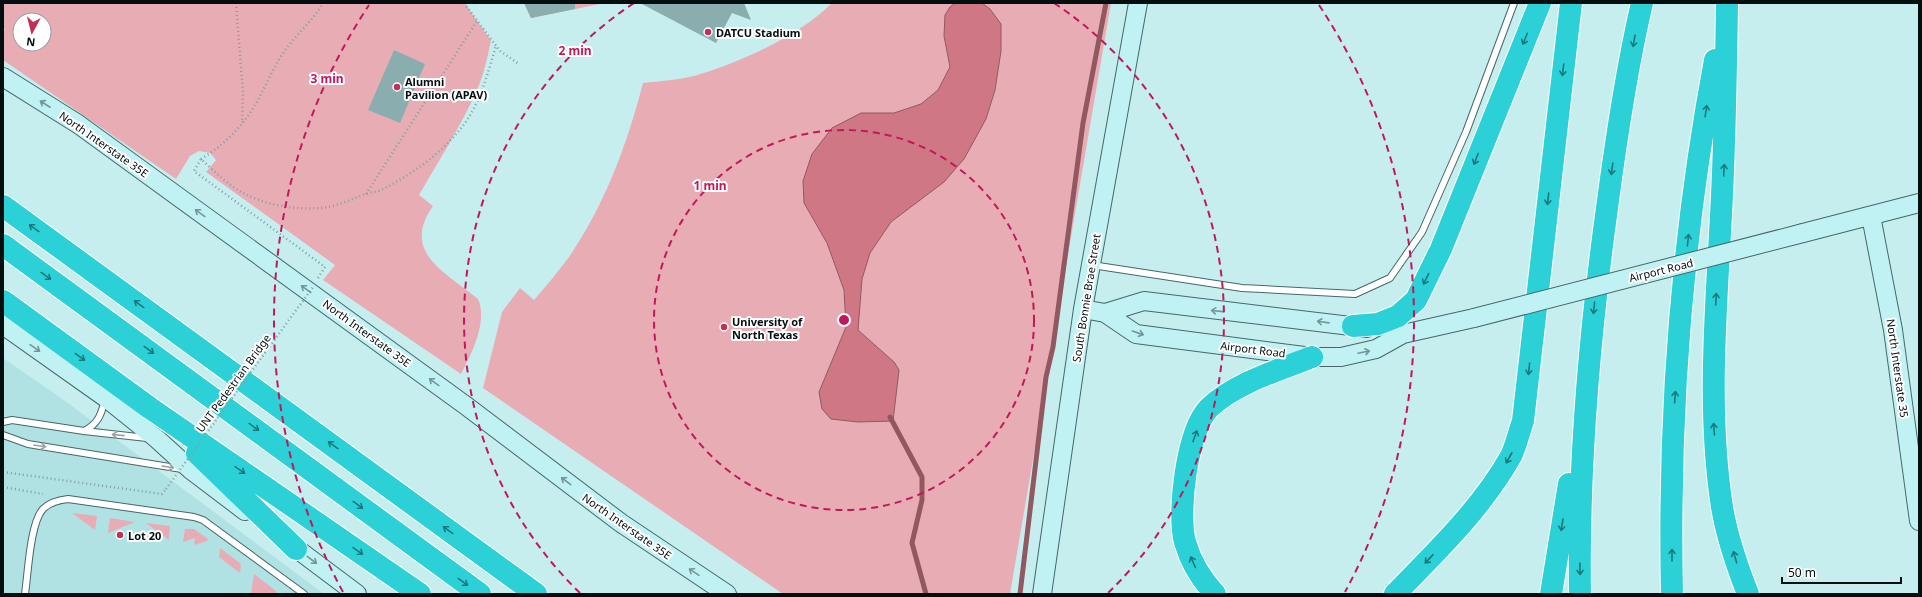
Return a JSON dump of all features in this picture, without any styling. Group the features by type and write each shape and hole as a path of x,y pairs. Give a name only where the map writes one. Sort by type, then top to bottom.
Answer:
{"highway":[{"path":"1353,326 1378,324 1398,316 1416,300 1441,249 1540,3"},
{"path":"1395,594 1461,524 1492,486 1512,455 1523,421 1571,3"},
{"path":"1580,594 1580,490 1587,376 1600,256 1615,149 1642,3"},
{"path":"1672,594 1674,411 1681,301 1694,186 1727,3"},
{"path":"1727,3 1724,162 1714,344 1713,416 1722,508 1736,561 1748,594"},
{"path":"3,206 536,594"},
{"path":"3,245 480,594"},
{"path":"3,301 150,408 420,594"},
{"path":"1215,594 1193,565 1185,541 1182,518 1187,471 1192,444 1200,423 1209,409 1250,381 1312,357"},
{"path":"1551,594 1587,376"},
{"path":"150,408 296,549"}],"main road":[{"name":"South Bonnie Brae Street","path":"1042,594 1083,309 1138,3"},
{"name":"North Interstate 35E","path":"3,77 84,129 465,405 621,523 727,594"},
{"name":"Airport Road","path":"1083,309 1105,313 1136,334 1312,357 1341,357 1376,349 1403,334 1474,318 1919,203"},
{"name":"North Interstate 35","path":"1871,216 1893,330 1919,521"},
{"name":"Airport Road","path":"1105,313 1144,301 1353,326 1403,334"},
{"path":"3,325 106,398 157,439 191,470 357,594"}],"lane":[{"path":"1091,265 1242,288 1355,294 1390,278 1422,232 1466,132 1514,3"},
{"path":"84,431 92,428 101,418 106,398"},
{"path":"3,422 12,420 84,431 157,439"},
{"path":"3,435 28,444 191,470"},
{"path":"25,594 36,519 44,508 55,501 68,499 188,516 203,520 304,594"}],"path":[{"path":"236,3 243,94 242,124"},
{"path":"324,3 288,46 252,111 242,124 230,138 216,150 201,159 243,193 267,202 294,208 321,208 350,202 366,194 380,191 412,172 445,145 469,116 484,83 496,46"},
{"path":"464,3 496,46 519,64"},
{"path":"366,194 477,21"},
{"name":"UNT Pedestrian Bridge","path":"3,472 162,494 313,288 325,267 194,171 201,159"},
{"path":"3,487 43,494"}],"shaded area":[{"path":"3,3 465,3 491,40 487,59 484,71 471,103 419,195 433,206 424,222 422,237 425,249 441,271 478,299 481,307 480,327 470,357 461,374 323,280 335,265 206,172 216,160 210,153 199,151 190,156 176,179 3,60 3,33 5,29 3,28"},
{"path":"524,3 605,3 531,18"},
{"path":"832,3 955,3 950,7 944,36 950,67 938,90 921,104 894,113 861,113 804,203 827,243 844,290 846,327 819,392 894,362 858,330 862,279 870,253 891,222 944,182 964,159 986,119 995,90 1001,51 990,9 982,3 1111,3 1010,594 783,594 483,388 502,312 520,288 534,300 565,263 582,237 594,216 614,173 630,129 643,83 694,76 749,56 786,37 818,15"},
{"path":"955,3 982,3 990,9 1001,24 1001,51 995,90 986,119 964,159 944,182 891,222 870,253 862,279 858,330 894,362 899,370 893,421 858,422 831,419 822,409 819,392 846,327 844,290 827,243 804,203 803,181 812,154 832,128 861,113 894,113 921,104 938,90 950,67 944,36 945,15 950,7"},
{"name":"Lot 20","path":"3,358 61,398 324,594 3,594"},
{"path":"72,513 97,516 95,530"},
{"path":"110,518 135,522 108,533"},
{"path":"146,523 170,526 169,540"},
{"path":"185,529 194,529 208,539 207,541 194,545 195,538 183,542"},
{"path":"220,548 241,564 240,573 219,557"},
{"path":"254,574 276,591 276,594 251,594"}],"building":[{"path":"524,3 575,3 575,9 531,18"},
{"name":"DATCU Stadium","path":"640,3 744,3 751,20 732,13 716,43"},
{"name":"Alumni Pavilion (APAV)","path":"394,50 425,64 400,123 368,110"}],"waterway":[{"path":"1020,594 1046,377 1053,347 1083,123 1106,3"},
{"path":"890,417 922,477 922,500 912,543 926,594"}],"place":[{"name":"DATCU Stadium","path":"708,32"},
{"name":"Alumni Pavilion (APAV)","path":"397,87"},
{"name":"University of North Texas","path":"724,327"},
{"name":"Lot 20","path":"120,535"}]}
